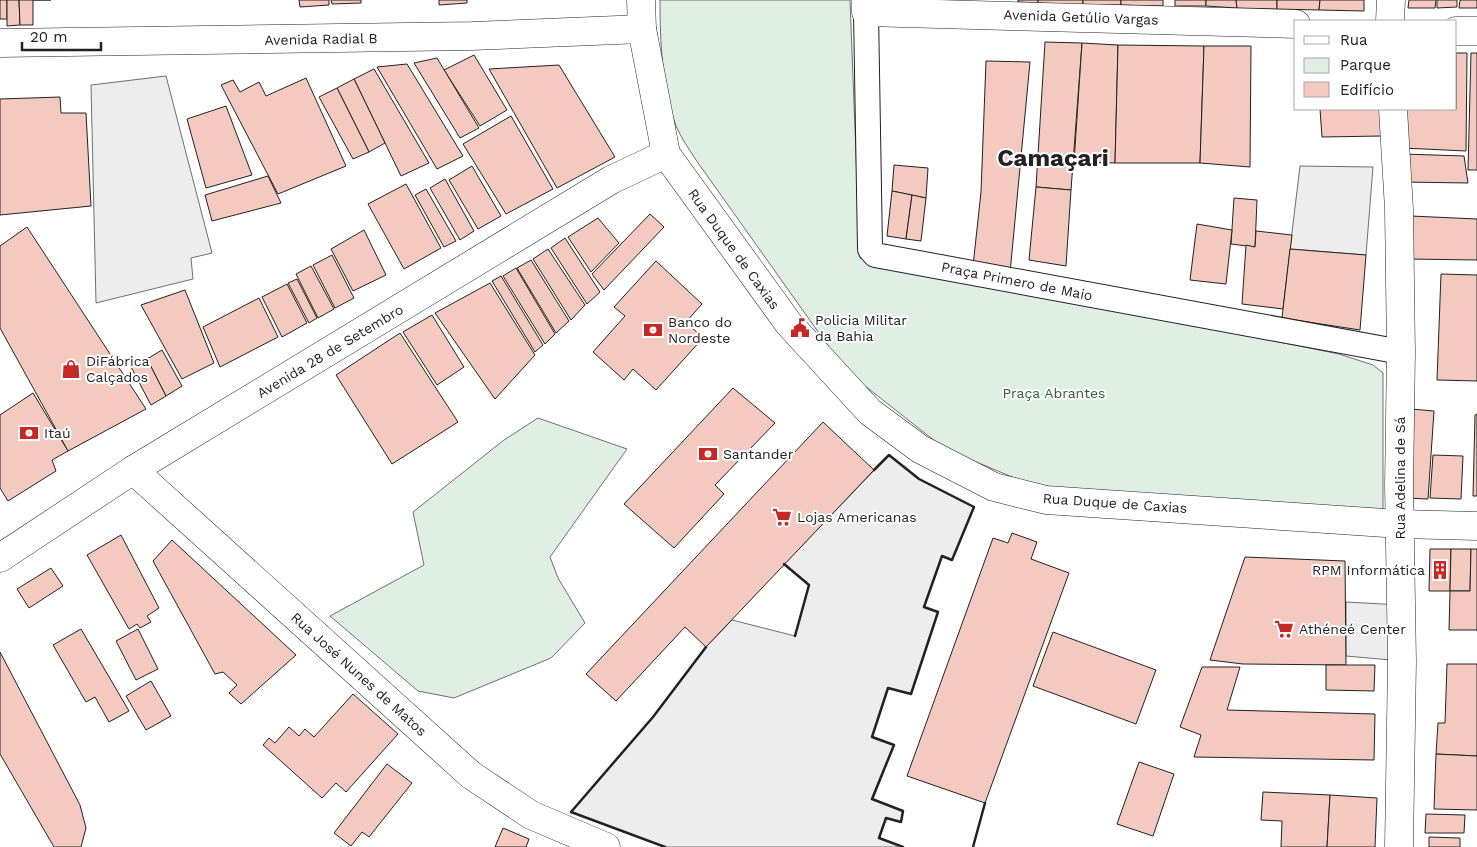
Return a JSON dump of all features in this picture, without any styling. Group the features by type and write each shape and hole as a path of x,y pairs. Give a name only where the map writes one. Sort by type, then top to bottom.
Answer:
{"main road":[{"name":"Rua Duque de Caxias","path":"641,0 642,28 666,154 789,324 870,412 920,449 994,487 1046,500 1400,524 1477,526"},
{"path":"1390,20 1391,0"},
{"name":"Avenida Getúlio Vargas","path":"866,6 1294,24"},
{"name":"Avenida Radial B","path":"0,43 472,36 642,28"},
{"path":"1457,31 1477,31"},
{"name":"Rua Adelina de Sá","path":"1393,110 1399,209 1402,661 1399,847"},
{"name":"Avenida 28 de Setembro","path":"0,558 133,470 611,180 666,154"},
{"name":"Rua José Nunes de Matos","path":"133,470 471,775 531,815 606,847"}],"street":[{"name":"Praça Primero de Maio","path":"866,6 870,250 875,254 1400,352"}],"green space":[{"name":"Praça Abrantes","path":"660,0 850,0 860,258 1339,354 1373,365 1383,373 1383,511 1096,492 1029,484 945,449 855,378 831,350 688,148 676,126 665,80 661,48"},
{"path":"538,418 627,449 550,557 558,578 585,623 551,658 454,698 418,691 330,616 424,565 413,512 504,440"}],"shaded area":[{"path":"166,76 212,253 191,258 193,279 96,303 91,85"},
{"path":"1300,166 1373,167 1366,255 1290,249"},
{"path":"889,455 919,479 974,507 952,560 942,557 924,607 938,612 911,694 888,688 872,736 894,745 873,799 903,811 901,822 886,818 879,838 903,847 665,847 571,812 653,717 706,647 732,620 795,636 809,585 784,564"},
{"path":"1346,602 1401,605 1402,661 1346,656"}],"building":[{"path":"0,0 7,0 7,19 0,19"},
{"path":"7,0 19,0 20,25 7,26"},
{"path":"19,0 33,0 33,25 20,25"},
{"path":"299,0 329,0 329,5 300,7"},
{"path":"331,0 361,0 361,3 332,4"},
{"path":"439,0 467,0 467,3 439,5"},
{"path":"1018,0 1038,0 1038,3 1018,2"},
{"path":"1038,0 1083,0 1083,5 1038,3"},
{"path":"1083,0 1121,0 1121,5 1083,5"},
{"path":"1121,0 1163,0 1163,6 1121,5"},
{"path":"1175,0 1206,0 1206,6 1175,6"},
{"path":"1206,0 1236,0 1237,8 1206,6"},
{"path":"1236,0 1277,0 1277,9 1237,8"},
{"path":"1277,0 1320,0 1319,10 1277,9"},
{"path":"1320,0 1364,0 1364,11 1319,10"},
{"path":"1409,0 1436,0 1435,8 1408,8"},
{"path":"1437,0 1457,0 1457,7 1437,8"},
{"path":"1460,0 1477,0 1477,8 1459,8"},
{"path":"1045,42 1082,43 1071,190 1036,187"},
{"path":"1082,43 1118,45 1115,163 1074,162"},
{"path":"1118,45 1204,46 1200,163 1115,163"},
{"path":"1204,46 1251,46 1250,167 1200,163"},
{"path":"1457,53 1467,53 1466,151 1403,148 1402,110 1457,110"},
{"path":"1471,53 1477,53 1477,170 1468,170"},
{"path":"474,55 507,110 480,126 444,70"},
{"path":"437,58 479,128 460,138 414,63"},
{"path":"986,61 1030,62 1010,273 973,266 981,192"},
{"path":"407,64 463,156 437,169 377,67"},
{"path":"559,65 615,157 557,188 489,69"},
{"path":"374,69 429,163 401,176 354,79"},
{"path":"306,78 346,166 278,194 221,85 233,80 240,92 259,82 266,96"},
{"path":"354,79 385,143 369,152 337,88"},
{"path":"337,88 369,152 353,159 319,97"},
{"path":"60,97 61,113 86,113 91,206 0,215 0,99"},
{"path":"226,106 252,175 206,188 187,119"},
{"path":"1320,110 1384,110 1382,136 1322,137"},
{"path":"511,116 553,189 506,214 463,144"},
{"path":"1403,154 1464,156 1468,183 1402,182"},
{"path":"894,165 928,168 926,198 892,191"},
{"path":"472,166 501,216 478,229 449,180"},
{"path":"268,176 281,203 212,221 205,195"},
{"path":"445,179 474,231 460,240 430,188"},
{"path":"406,184 441,248 404,269 368,204"},
{"path":"1036,187 1071,190 1066,266 1029,260"},
{"path":"426,189 456,241 444,247 415,195"},
{"path":"892,191 912,195 906,239 887,236"},
{"path":"912,195 926,198 921,241 906,239"},
{"path":"1234,198 1257,200 1255,247 1231,244"},
{"path":"650,214 664,227 604,290 592,274"},
{"path":"1411,216 1477,219 1477,260 1409,259"},
{"path":"598,218 619,243 591,272 568,237"},
{"path":"1197,224 1232,230 1226,284 1190,280"},
{"name":"DiFábrica Calçados","path":"27,227 146,409 68,451 0,328 0,246"},
{"path":"364,230 386,275 353,291 331,249"},
{"path":"1256,231 1292,235 1283,309 1242,304 1246,245 1255,247"},
{"path":"565,238 600,292 587,304 551,248"},
{"path":"548,249 585,305 571,320 533,259"},
{"path":"1290,249 1366,255 1360,330 1282,318"},
{"path":"332,255 354,298 335,308 313,265"},
{"path":"531,260 569,321 556,333 517,268"},
{"name":"Banco do Nordeste","path":"656,261 702,304 686,322 703,338 656,390 633,369 624,380 593,352 625,316 614,307"},
{"path":"311,266 334,309 318,318 296,274"},
{"path":"516,268 555,334 545,344 503,276"},
{"path":"1441,274 1477,275 1477,381 1437,380"},
{"path":"501,276 543,345 535,352 492,281"},
{"path":"297,279 317,318 309,323 288,283"},
{"path":"490,283 535,355 495,399 435,313"},
{"path":"287,284 307,323 282,337 262,297"},
{"path":"185,290 214,363 182,379 141,305"},
{"path":"259,298 278,337 220,367 203,327"},
{"path":"432,315 464,367 437,385 403,332"},
{"path":"400,333 458,422 392,464 336,375"},
{"path":"162,350 182,386 166,396 147,359"},
{"path":"147,359 166,396 151,405 131,367"},
{"name":"Santander","path":"733,388 775,423 715,485 724,494 674,548 624,504"},
{"name":"Itaú","path":"33,393 68,451 52,460 56,471 8,501 0,488 0,415"},
{"path":"1411,409 1434,411 1428,499 1406,498"},
{"path":"1477,414 1477,496 1473,496 1475,415"},
{"name":"Lojas Americanas","path":"823,422 874,470 706,647 685,627 616,701 586,674"},
{"path":"1433,455 1463,456 1461,499 1430,498"},
{"path":"1012,533 1037,542 1031,559 1069,573 985,803 907,776 993,538 1008,543"},
{"path":"121,535 159,608 147,616 151,622 140,628 137,624 129,629 87,555"},
{"path":"172,540 296,655 241,704 229,693 237,685 223,672 215,674 153,561"},
{"name":"RPM Informática","path":"1430,549 1451,549 1450,591 1429,591"},
{"path":"1451,549 1471,549 1470,591 1450,591"},
{"path":"1471,549 1477,549 1477,630 1449,630 1450,591 1470,591"},
{"name":"Athéneé Center","path":"1245,557 1345,561 1346,665 1243,664 1210,660"},
{"path":"51,568 63,586 29,608 17,589"},
{"path":"81,629 129,711 109,722 95,697 86,702 53,645"},
{"path":"138,629 158,669 136,680 116,641"},
{"path":"1053,632 1156,670 1136,724 1033,686"},
{"path":"0,652 80,805 86,828 81,847 54,847 0,754"},
{"path":"1447,664 1477,664 1477,756 1436,754 1438,723 1445,723"},
{"path":"1326,665 1375,665 1374,691 1326,690"},
{"path":"1202,667 1240,667 1227,710 1375,714 1374,760 1194,757 1201,735 1180,727"},
{"path":"151,681 171,716 146,730 126,696"},
{"path":"353,694 398,734 346,792 336,783 322,798 263,745 269,738 275,743 289,727 299,736 305,729 314,737"},
{"path":"1436,754 1477,756 1477,810 1434,809"},
{"path":"1139,762 1174,774 1153,836 1117,824"},
{"path":"387,764 412,783 369,837 362,832 351,846 334,833"},
{"path":"1263,792 1330,795 1327,847 1281,847 1282,821 1261,820"},
{"path":"1330,795 1377,798 1375,847 1327,847"},
{"path":"1426,814 1465,815 1464,833 1425,833"},
{"path":"503,828 529,839 526,847 495,847"},
{"path":"1429,837 1460,838 1460,847 1429,847"}],"wall":[{"path":"874,470 889,455 919,479 974,507 952,560 942,556 924,607 938,612 911,694 888,688 872,737 894,745 872,799 903,811 901,822 886,818 879,838 903,847"},
{"path":"784,564 809,585 795,636"},
{"path":"665,847 571,812 653,717 706,647"},
{"path":"973,847 985,803"}],"place":[{"name":"Policia Militar da Bahia","path":"800,328"},
{"name":"Banco do Nordeste","path":"653,330"},
{"name":"DiFábrica Calçados","path":"71,369"},
{"name":"Itaú","path":"29,433"},
{"name":"Santander","path":"708,454"},
{"name":"Lojas Americanas","path":"782,517"},
{"name":"RPM Informática","path":"1440,570"},
{"name":"Athéneé Center","path":"1284,629"}],"district":[{"name":"Camaçari","path":"1053,158"}]}
